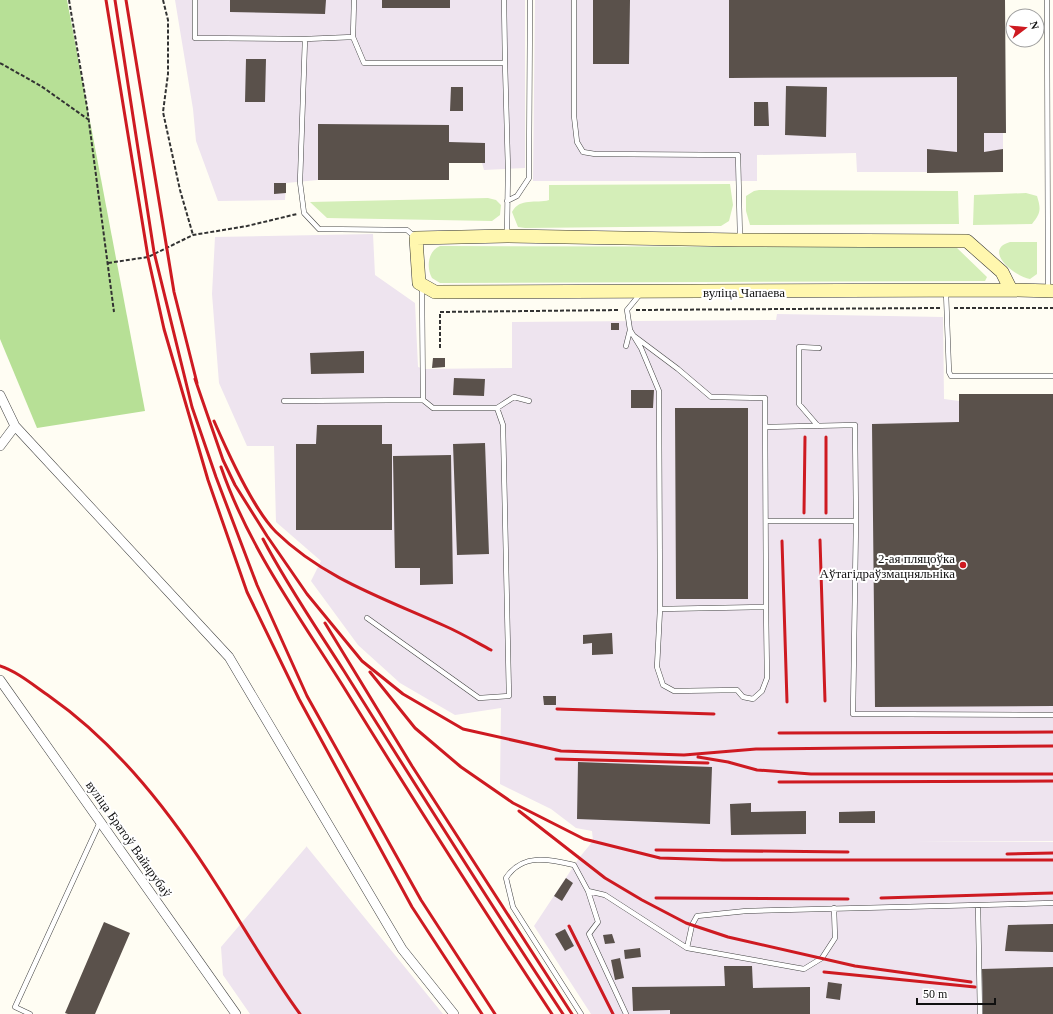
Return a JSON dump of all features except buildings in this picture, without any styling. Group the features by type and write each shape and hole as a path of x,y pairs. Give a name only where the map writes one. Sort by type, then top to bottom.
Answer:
{"street":[{"path":"422,284 419,282 416,238 507,236 740,240 968,241 1002,272 1011,290"},
{"name":"вуліца Чапаева","path":"422,284 435,292 1050,291"},
{"path":"0,395 15,426 229,657 402,949 454,1014"},
{"path":"0,446 15,426"},
{"name":"вуліца Братоў Вайнрубаў","path":"0,680 236,1014"}],"lane":[{"path":"194,0 195,38 305,39 353,37"},
{"path":"354,0 353,37 364,63 505,63"},
{"path":"504,0 508,169 507,236"},
{"path":"507,201 517,196 529,178 530,0"},
{"path":"574,0 574,116 577,142 583,152 595,154 738,155 740,240"},
{"path":"1047,0 1050,291"},
{"path":"305,39 300,182 304,213 319,229 407,230 416,238"},
{"path":"422,284 423,400"},
{"path":"946,291 948,308 949,372 951,376 1053,376"},
{"path":"626,346 630,330 627,310 642,292"},
{"path":"630,330 641,348 659,391 660,609 657,667 663,685 674,691 737,690 743,696 753,699 762,691 767,678 765,398 711,397 678,369 634,336"},
{"path":"818,426 799,404 799,347 819,348"},
{"path":"284,401 423,400 433,408 497,408 514,397 529,401"},
{"path":"366,618 479,698 509,696 503,425 497,408"},
{"path":"765,427 855,426 856,521 853,714 1053,715"},
{"path":"766,521 856,521"},
{"path":"660,609 766,607"},
{"path":"30,1014 15,1007 100,821"},
{"path":"581,1014 513,907 506,878 510,871 530,859 554,860 574,865 588,891 598,922 590,934 626,1014"},
{"path":"588,891 605,894 688,948 804,969 822,958 835,938 834,908"},
{"path":"688,948 692,925 697,916 746,911 1053,903"},
{"path":"978,905 980,1014"}],"path":[{"path":"69,0 89,120 114,312"},
{"path":"164,0 168,20 168,74 163,112 180,190 192,235"},
{"path":"0,63 41,86 89,120"},
{"path":"108,263 148,257 192,235 247,226 304,213"},
{"path":"440,348 440,312 1053,308"}],"shaded area":[{"path":"175,0 525,0 525,168 484,170 482,163 449,163 449,180 318,180 286,183 285,200 218,201 196,141 193,109"},
{"path":"535,0 1003,0 1003,172 857,172 856,153 757,155 757,181 533,181"},
{"path":"373,234 375,275 415,303 418,367 424,369 512,368 512,322 776,320 777,314 943,317 944,399 959,401 959,394 1053,394 1053,841 911,842 1053,842 1053,1014 591,1014 534,926 579,858 593,841 592,831 576,828 551,809 500,784 501,708 455,715 400,683 358,645 311,581 321,561 276,522 274,446 247,446 219,383 212,294 215,237"},
{"path":"307,846 443,1014 250,1014 223,975 221,947"}],"green space":[{"path":"0,0 67,0 145,411 37,428 0,339"},
{"path":"730,184 733,205 729,221 721,226 525,228 518,227 512,212 519,204 549,200 549,185"},
{"path":"759,190 958,191 959,224 750,225 746,211 746,196"},
{"path":"1026,193 1037,196 1039,204 1039,214 1032,224 973,225 974,195"},
{"path":"488,198 496,200 501,205 500,215 492,221 327,218 310,202"},
{"path":"1010,242 1037,242 1037,274 1030,279 1017,274 1010,269 1000,257 999,251 1002,246"},
{"path":"440,246 956,247 987,277 985,281 440,283 432,278 430,274 429,260 436,248"}],"railway":[{"path":"106,0 148,257 164,329 208,480 247,592 299,699 412,907 482,1014"},
{"path":"115,0 154,252 192,407 216,477 257,585 307,696 421,900 495,1014"},
{"path":"126,0 174,292 197,383"},
{"path":"195,379 223,460 235,485 267,536 307,594 362,661 403,694 463,729 561,751 684,755 756,749 1053,746"},
{"path":"214,421 242,480 267,522 276,532 295,548 314,563 356,586 451,629 491,650"},
{"path":"804,513 805,437"},
{"path":"826,437 826,513"},
{"path":"221,467 245,525 292,607 552,1014"},
{"path":"263,539 302,606 563,1014"},
{"path":"820,540 825,701"},
{"path":"782,541 787,702"},
{"path":"325,623 412,766 572,1014"},
{"path":"0,666 25,679 75,715 99,737 143,783 201,860 268,967 300,1014"},
{"path":"370,672 415,728 461,767 513,803 584,839 660,858 723,860 1053,860"},
{"path":"557,709 714,714"},
{"path":"779,733 1053,732"},
{"path":"698,757 728,762 757,770 811,774 1053,774"},
{"path":"556,759 708,763"},
{"path":"779,782 1053,781"},
{"path":"519,811 605,878 642,900 686,923 728,937 855,966 971,982"},
{"path":"656,850 848,852"},
{"path":"1007,854 1053,853"},
{"path":"881,898 1053,893"},
{"path":"656,898 848,899"},
{"path":"569,926 613,1014"},
{"path":"824,972 975,987"}],"place":[{"name":"2-ая пляцоўка Аўтагідраўзмацняльніка","path":"963,565"}]}
